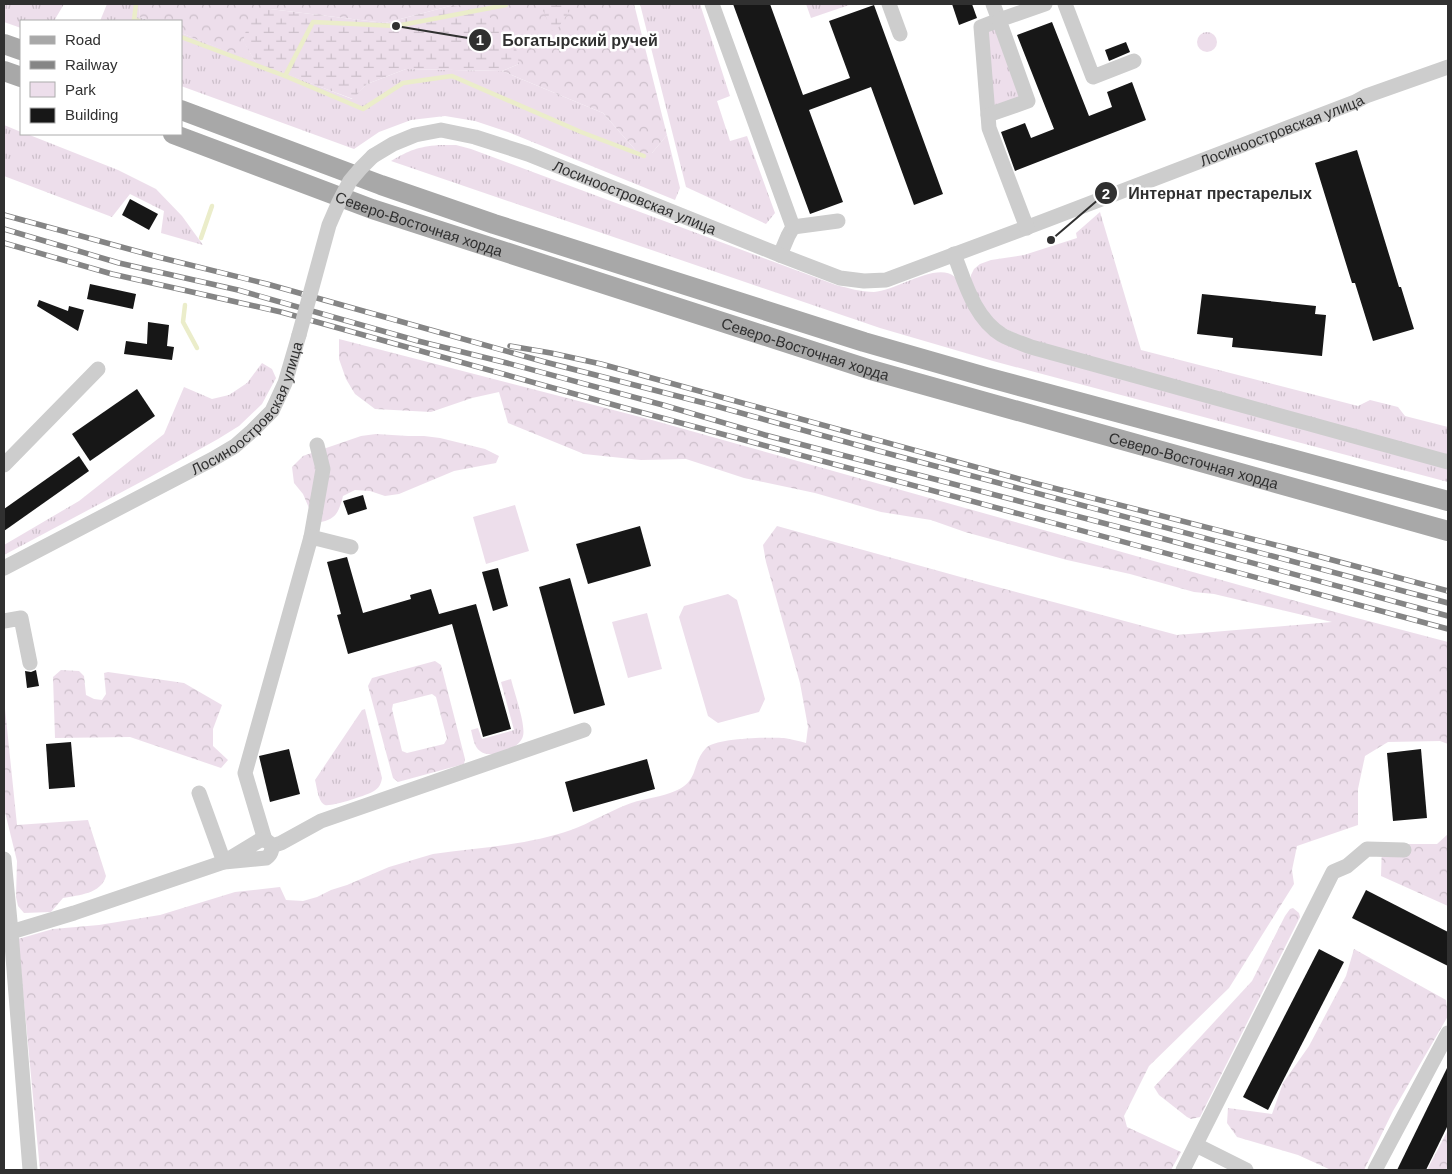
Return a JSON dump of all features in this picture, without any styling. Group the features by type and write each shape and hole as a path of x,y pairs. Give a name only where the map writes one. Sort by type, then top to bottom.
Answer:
{"main road":[{"path":"4,44 20,50"},
{"path":"4,71 20,77"},
{"name":"Северо-Восточная хорда","path":"182,110 381,185 494,224 864,342 986,377 1448,501"},
{"name":"Северо-Восточная хорда","path":"176,135 372,209 871,370 1448,531"}],"street":[{"path":"712,4 793,227 780,255"},
{"path":"889,4 900,34"},
{"path":"988,116 1028,101 993,4"},
{"path":"1027,228 988,128 981,27 1045,4"},
{"path":"1065,4 1093,77 1134,61"},
{"name":"Лосиноостровская улица","path":"4,568 213,459 235,446 272,411 285,383 329,225 339,202 350,181 373,156 393,144 415,135 441,130 475,137 528,154 840,278 864,281 886,280 1027,228 1366,96 1448,67"},
{"path":"793,227 838,220"},
{"path":"954,254 974,304 982,316 996,330 1012,340 1031,347 1448,462"},
{"path":"4,465 98,369"},
{"path":"12,932 224,862 266,858 270,855 272,851 245,772 311,537 323,469 317,445"},
{"path":"311,537 351,547"},
{"path":"4,621 21,618 30,662"},
{"path":"268,843 281,843 320,821 584,730"},
{"path":"198,793 224,862"},
{"path":"1183,1170 1333,872 1347,866 1366,849 1404,850"},
{"path":"4,859 12,932 30,1170"},
{"path":"1375,1170 1448,1033"},
{"path":"1196,1145 1246,1170"}],"green space":[{"path":"4,4 64,4 55,20 20,20 20,28 4,22"},
{"path":"107,4 139,4 140,17 148,20 100,20"},
{"path":"139,4 634,4 667,135 652,153 638,153 603,113 502,71 519,64 450,6 385,23 270,9 243,40 256,63 182,33 182,20 148,20 140,17"},
{"path":"540,4 574,4 554,34"},
{"path":"640,4 700,4 730,96 717,101 730,141 747,136 775,213 766,224 686,187"},
{"path":"806,4 852,4 811,18"},
{"path":"450,6 483,10 516,48 519,64 502,71 406,69 367,84 353,99 256,63 243,41 249,20 270,9 385,23"},
{"path":"998,27 1023,98 992,109 986,31"},
{"path":"1207,32 1214,35 1217,42 1214,49 1207,52 1200,49 1197,42 1200,35"},
{"path":"182,33 352,99 367,84 406,69 502,71 603,113 638,153 652,153 667,135 680,188 675,200 508,132 475,121 445,116 411,120 379,132 354,149 182,86"},
{"path":"4,125 20,132 20,135 30,135 118,170 156,189 182,216 203,245 161,233 164,211 130,194 112,217 4,176"},
{"path":"439,145 456,145 471,149 836,285 859,291 874,292 894,287 927,274 947,273 959,281 988,330 1448,466 1448,482 993,361 880,328 391,161 414,150"},
{"path":"1100,212 1141,350 1358,406 1370,400 1398,407 1405,416 1448,427 1448,458 1033,342 994,323 971,285 971,275 974,269 980,264 991,260 1024,255 1077,238 1076,233"},
{"path":"339,339 652,420 1448,642 1448,744 1440,741 1388,742 1365,756 1358,789 1358,825 1297,846 1292,870 1294,884 1229,988 1149,1066 1124,1116 1127,1127 1181,1152 1171,1170 40,1170 18,939 53,929 99,925 160,915 235,892 280,887 286,900 303,901 389,867 433,854 503,845 555,835 571,830 631,803 670,793 680,789 691,779 701,754 706,748 720,742 743,739 784,738 806,743 808,727 800,683 766,562 763,545 777,526 1177,635 1332,622 1214,594 1194,592 1130,574 1067,560 965,532 931,520 881,512 815,493 744,478 686,459 641,460 584,454 508,423 499,392 472,398 431,412 375,409 355,394 346,379 339,359"},
{"path":"262,363 272,369 276,378 262,404 239,426 150,477 4,555 4,545 79,501 164,434 184,387 212,399 229,395 247,383"},
{"path":"376,434 440,438 485,449 499,456 496,463 454,471 399,494 385,496 370,491 355,490 343,496 337,513 334,516 326,521 313,523 303,494 294,483 292,467 303,456 361,436"},
{"path":"515,505 529,551 486,564 473,517"},
{"path":"728,594 737,600 765,699 759,712 718,723 708,716 679,617 684,606"},
{"path":"647,613 662,669 628,678 612,622"},
{"path":"435,661 441,665 465,759 464,764 398,782 393,778 368,686 372,678","holes":["432,694 436,697 447,739 444,744 407,753 402,751 392,709 393,704"]},
{"path":"61,670 79,671 84,676 86,695 102,700 106,694 104,673 108,672 184,683 222,705 213,729 213,746 228,760 221,768 130,737 55,738 53,677"},
{"path":"511,679 521,716 523,736 521,741 511,749 497,754 485,753 476,747 471,730 478,728 482,739 514,730 501,682"},
{"path":"4,699 17,825 88,820 106,876 99,887 89,893 63,898 51,912 24,913 18,906 16,897 17,861 4,808"},
{"path":"365,709 382,778 380,784 376,790 365,795 342,803 325,805 319,798 315,780 362,710"},
{"path":"1448,834 1448,906 1381,876 1382,844 1437,844"},
{"path":"1293,908 1299,913 1300,917 1200,1117 1191,1119 1159,1095 1154,1087 1252,981 1285,916"},
{"path":"1354,949 1446,1000 1448,1016 1393,1111 1364,1170 1331,1170 1298,1155 1237,1137 1227,1123 1228,1108 1272,1114 1283,1083 1309,1046 1346,976"},
{"path":"1448,1130 1448,1170 1427,1170"}],"building":[{"path":"733,4 770,4 803,95 850,78 829,21 874,5 943,194 914,205 871,87 809,110 843,202 810,214"},
{"path":"952,4 972,4 977,18 959,25"},
{"path":"1052,22 1089,116 1112,107 1107,92 1132,82 1146,120 1015,171 1001,132 1025,123 1031,138 1054,129 1017,35"},
{"path":"1126,42 1130,52 1109,61 1105,50"},
{"path":"1357,150 1399,287 1401,287 1414,329 1373,341 1355,283 1352,283 1315,163"},
{"path":"130,199 158,214 149,230 122,215"},
{"path":"90,284 136,294 133,309 87,299"},
{"path":"1202,294 1316,306 1315,314 1326,315 1322,356 1232,347 1233,338 1197,334"},
{"path":"39,300 68,311 69,306 84,310 78,331 37,306"},
{"path":"148,322 169,325 167,346 174,347 172,360 124,354 126,341 147,344"},
{"path":"137,389 155,416 90,461 72,434"},
{"path":"79,456 89,471 4,531 4,509"},
{"path":"363,495 367,509 348,515 343,501"},
{"path":"640,526 651,566 588,584 576,544"},
{"path":"347,557 363,613 411,599 410,595 431,589 439,614 476,604 511,729 483,737 452,624 348,654 337,615 341,614 327,562"},
{"path":"498,568 508,606 493,611 482,572"},
{"path":"570,578 605,705 574,714 539,587"},
{"path":"36,670 39,686 27,688 25,671 31,672"},
{"path":"71,742 75,787 49,789 46,744"},
{"path":"289,749 300,794 270,802 259,756"},
{"path":"1421,749 1427,818 1393,821 1387,753"},
{"path":"647,759 655,789 573,812 565,782"},
{"path":"1366,890 1448,932 1448,966 1352,918"},
{"path":"1319,949 1344,962 1268,1110 1243,1097"},
{"path":"1448,1066 1448,1125 1426,1170 1397,1170"}],"waterway":[{"path":"134,20 136,4"},
{"path":"285,76 313,22 396,26 506,5"},
{"path":"182,37 285,76 363,109 403,83 452,76 581,132 644,156"},
{"path":"201,238 212,206"},
{"path":"185,305 183,322 197,348"}],"railway":[{"path":"4,215 158,257 267,284 545,362 712,405 1448,603"},
{"path":"4,229 119,263 238,290 418,341 663,405 765,435 1153,536 1448,616"},
{"path":"4,243 112,274 281,312 625,408 1448,629"},
{"path":"510,346 601,364 1030,482 1448,591"}],"place":[{"name":"Богатырский ручей","path":"396,26"},
{"name":"Интернат престарелых","path":"1051,240"}]}
